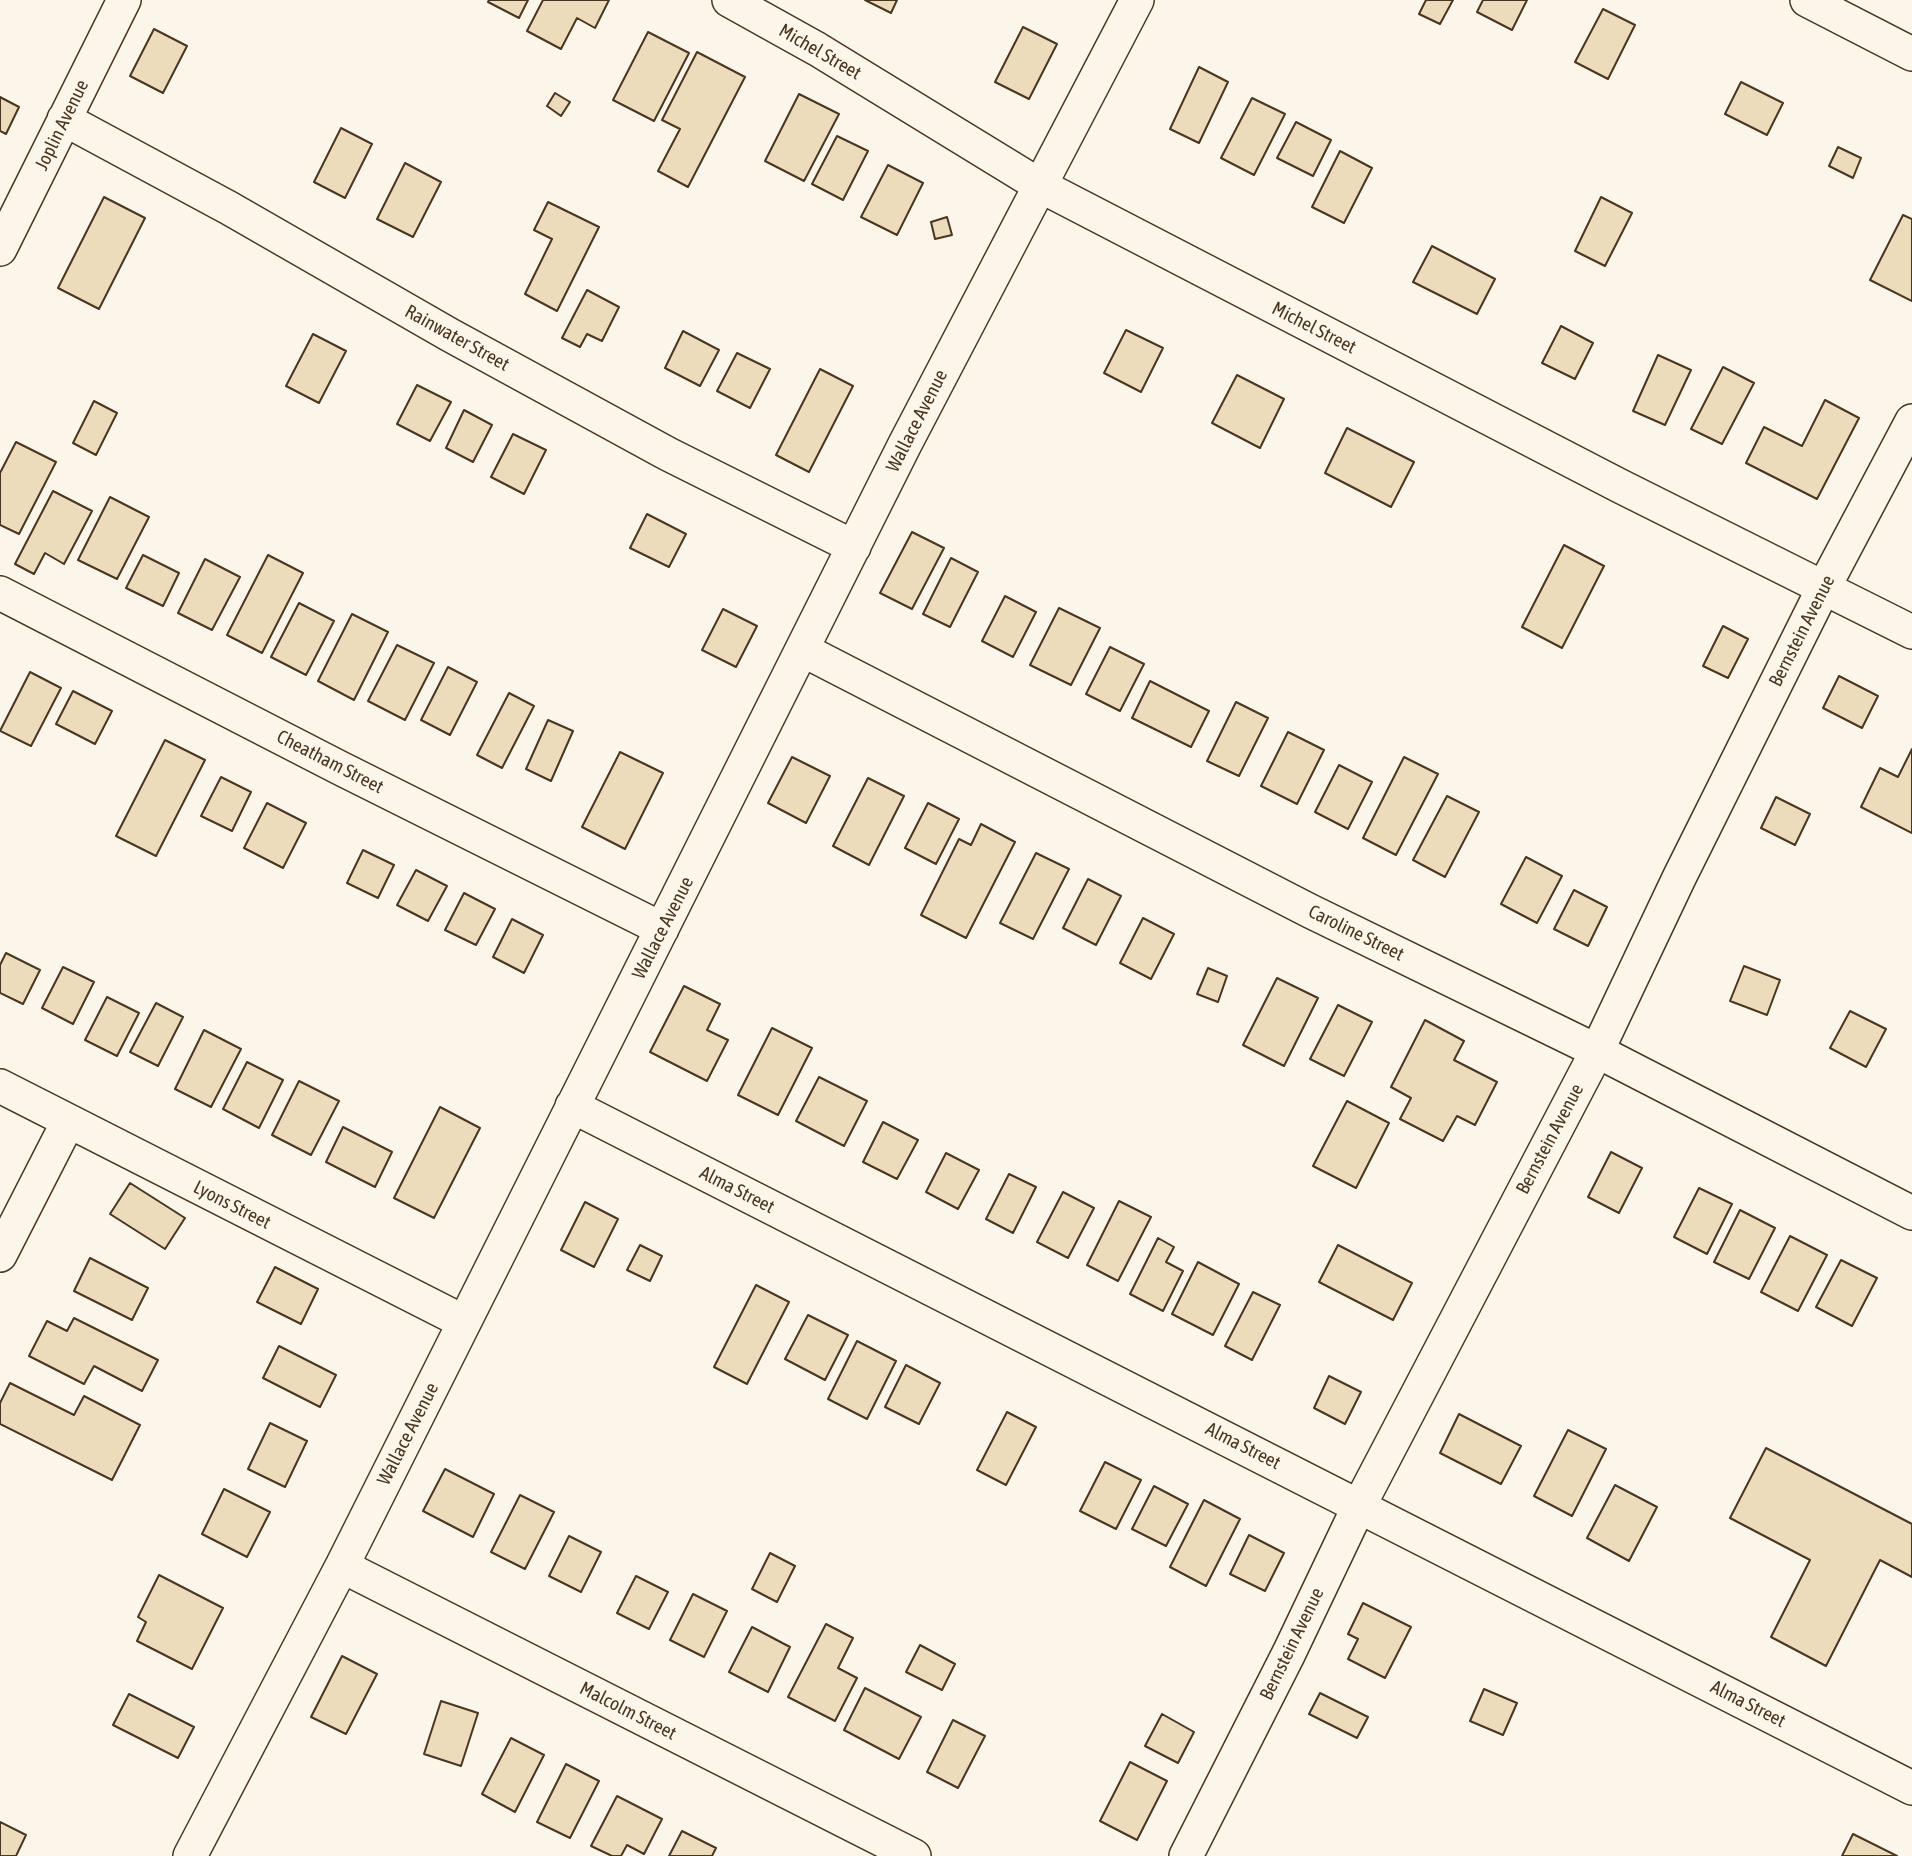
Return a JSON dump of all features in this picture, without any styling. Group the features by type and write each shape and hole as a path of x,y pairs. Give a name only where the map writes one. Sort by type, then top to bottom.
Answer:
{"street":[{"name":"Joplin Avenue","path":"0,249 124,0"},
{"name":"Michel Street","path":"729,0 817,49 1039,185 1823,589 1912,632"},
{"name":"Wallace Avenue","path":"190,1856 342,1566 854,547 1137,0"},
{"path":"1807,0 1912,54"},
{"name":"Rainwater Street","path":"64,119 229,208 450,335 668,454 854,547"},
{"name":"Bernstein Avenue","path":"1186,1856 1289,1653 1359,1506 1597,1051 1679,878 1823,589 1912,421"},
{"name":"Cheatham Street","path":"0,593 340,768 662,929"},
{"name":"Caroline Street","path":"803,650 1297,904 1597,1051 1912,1213"},
{"name":"Lyons Street","path":"0,1086 464,1322"},
{"name":"Alma Street","path":"572,1106 1912,1788"},
{"path":"0,1255 68,1122"},
{"name":"Malcolm Street","path":"342,1566 914,1856"}],"building":[{"path":"528,0 519,18 488,2"},
{"path":"543,0 609,0 595,28 577,18 561,49 527,31"},
{"path":"865,0 897,0 891,13"},
{"path":"1426,0 1453,0 1440,24 1419,14"},
{"path":"1483,0 1527,0 1512,30 1477,12"},
{"path":"1603,9 1635,25 1608,79 1575,62"},
{"path":"1023,27 1057,44 1029,99 995,82"},
{"path":"154,29 187,46 163,93 130,76"},
{"path":"648,32 689,53 654,121 613,100"},
{"path":"697,52 745,77 688,187 658,171 680,129 662,120"},
{"path":"1199,67 1228,82 1199,143 1170,129"},
{"path":"1741,82 1783,103 1767,135 1725,114"},
{"path":"555,93 570,102 561,116 547,106"},
{"path":"799,94 839,114 804,181 765,161"},
{"path":"0,97 19,107 6,134 0,131"},
{"path":"1252,98 1285,114 1254,175 1221,158"},
{"path":"1296,122 1331,140 1313,176 1277,158"},
{"path":"341,128 372,144 345,198 314,182"},
{"path":"837,136 868,151 843,200 812,184"},
{"path":"1838,147 1861,158 1853,178 1829,166"},
{"path":"1340,151 1372,168 1344,223 1312,207"},
{"path":"405,163 441,182 413,237 377,219"},
{"path":"888,165 923,183 897,235 861,217"},
{"path":"104,197 145,218 99,309 58,288"},
{"path":"1601,197 1632,213 1605,266 1575,251"},
{"path":"548,202 599,227 557,311 525,294 552,239 534,230"},
{"path":"1903,215 1912,219 1912,301 1870,280"},
{"path":"947,217 952,235 935,239 931,222"},
{"path":"1432,246 1495,279 1477,314 1413,282"},
{"path":"587,290 619,307 602,341 587,334 580,347 562,338"},
{"path":"1561,326 1593,343 1575,379 1542,363"},
{"path":"1126,330 1163,348 1141,392 1104,373"},
{"path":"683,331 719,350 700,386 665,368"},
{"path":"313,334 346,351 319,403 286,386"},
{"path":"737,353 770,369 750,408 717,391"},
{"path":"1658,355 1691,370 1665,425 1633,411"},
{"path":"1723,367 1754,383 1722,444 1691,429"},
{"path":"820,369 853,386 809,472 776,455"},
{"path":"1237,375 1284,399 1260,448 1212,423"},
{"path":"417,385 451,402 430,441 397,424"},
{"path":"1825,400 1859,418 1817,499 1746,463 1764,427 1802,446"},
{"path":"94,401 117,413 96,455 73,443"},
{"path":"464,410 492,425 473,462 446,448"},
{"path":"1347,428 1414,462 1391,507 1325,473"},
{"path":"513,434 546,450 524,494 491,477"},
{"path":"16,442 56,462 19,534 0,525 0,473"},
{"path":"53,491 92,511 64,564 45,553 34,574 15,564"},
{"path":"110,497 149,517 117,579 78,560"},
{"path":"647,514 686,534 669,567 630,548"},
{"path":"912,532 944,548 912,609 880,593"},
{"path":"1564,545 1604,566 1562,648 1522,627"},
{"path":"143,555 179,573 163,606 126,588"},
{"path":"268,555 303,573 262,653 227,635"},
{"path":"951,558 978,572 950,627 923,614"},
{"path":"205,559 240,577 212,630 178,613"},
{"path":"1005,596 1036,612 1013,657 982,641"},
{"path":"299,603 334,621 306,675 271,657"},
{"path":"1059,608 1100,628 1071,685 1030,665"},
{"path":"723,609 757,626 736,667 702,650"},
{"path":"352,614 388,632 354,700 318,681"},
{"path":"1723,626 1748,639 1728,678 1703,666"},
{"path":"397,645 434,663 405,720 368,701"},
{"path":"1110,647 1144,664 1120,711 1086,694"},
{"path":"448,667 477,682 450,735 421,720"},
{"path":"30,672 61,688 31,746 0,731"},
{"path":"1839,676 1878,696 1862,728 1823,708"},
{"path":"1150,681 1209,711 1191,747 1132,718"},
{"path":"73,691 112,711 95,744 56,724"},
{"path":"509,693 534,706 502,768 477,755"},
{"path":"1236,702 1268,718 1239,776 1207,761"},
{"path":"548,720 573,731 551,781 526,769"},
{"path":"1288,732 1324,750 1297,804 1261,786"},
{"path":"165,740 205,760 156,856 116,836"},
{"path":"1912,749 1912,833 1861,807 1880,768 1898,777"},
{"path":"620,752 663,773 625,849 582,827"},
{"path":"792,757 830,776 806,823 768,803"},
{"path":"1404,757 1438,774 1396,855 1363,838"},
{"path":"1339,765 1372,782 1348,829 1315,812"},
{"path":"221,777 251,792 232,831 201,816"},
{"path":"868,778 904,796 869,865 833,846"},
{"path":"1447,796 1479,812 1445,877 1413,860"},
{"path":"1776,797 1810,814 1795,845 1761,828"},
{"path":"267,803 306,823 283,868 244,848"},
{"path":"928,803 959,819 936,864 905,848"},
{"path":"981,824 1015,842 966,938 921,915 959,839 971,845"},
{"path":"363,850 394,865 378,898 347,883"},
{"path":"1036,853 1069,869 1033,939 1000,923"},
{"path":"1526,857 1562,876 1537,923 1501,904"},
{"path":"416,870 447,886 428,921 397,905"},
{"path":"1088,879 1121,896 1096,945 1063,928"},
{"path":"1574,890 1607,907 1588,946 1554,929"},
{"path":"464,893 495,909 476,945 445,930"},
{"path":"1143,918 1174,934 1151,979 1120,963"},
{"path":"512,919 543,935 524,973 493,957"},
{"path":"6,953 40,970 23,1004 0,993 0,965"},
{"path":"1744,966 1780,980 1767,1015 1730,1001"},
{"path":"63,967 94,982 73,1024 42,1008"},
{"path":"1208,968 1227,976 1218,1002 1197,994"},
{"path":"1277,978 1318,998 1284,1066 1243,1045"},
{"path":"684,986 720,1004 707,1030 728,1040 707,1081 650,1052"},
{"path":"107,997 139,1013 117,1056 85,1040"},
{"path":"156,1003 183,1017 158,1066 130,1052"},
{"path":"1338,1005 1372,1022 1344,1076 1310,1059"},
{"path":"1850,1011 1886,1029 1866,1067 1830,1048"},
{"path":"1425,1020 1464,1041 1454,1060 1497,1082 1475,1125 1457,1116 1443,1141 1400,1119 1411,1098 1391,1087"},
{"path":"772,1028 812,1048 778,1115 738,1095"},
{"path":"204,1030 241,1049 211,1107 175,1089"},
{"path":"247,1062 283,1080 259,1128 223,1109"},
{"path":"819,1077 867,1101 844,1146 796,1121"},
{"path":"299,1081 339,1101 311,1155 272,1135"},
{"path":"1347,1101 1389,1123 1356,1188 1313,1166"},
{"path":"440,1107 480,1128 434,1218 394,1198"},
{"path":"883,1122 918,1140 897,1179 863,1162"},
{"path":"343,1127 392,1152 375,1187 326,1162"},
{"path":"1611,1152 1642,1168 1619,1213 1588,1197"},
{"path":"946,1153 979,1170 958,1209 926,1192"},
{"path":"1009,1174 1036,1187 1013,1233 986,1219"},
{"path":"130,1183 185,1218 165,1249 110,1214"},
{"path":"1699,1188 1732,1204 1707,1254 1674,1237"},
{"path":"1063,1192 1094,1208 1068,1258 1037,1242"},
{"path":"1119,1201 1151,1217 1118,1281 1087,1265"},
{"path":"585,1202 618,1219 594,1267 561,1250"},
{"path":"1740,1210 1775,1228 1749,1279 1714,1262"},
{"path":"1790,1236 1827,1255 1798,1311 1761,1292"},
{"path":"1158,1238 1174,1247 1166,1262 1183,1271 1163,1311 1130,1294"},
{"path":"640,1245 662,1256 650,1281 627,1270"},
{"path":"1338,1245 1412,1283 1393,1320 1319,1282"},
{"path":"90,1258 148,1288 132,1320 74,1291"},
{"path":"1841,1260 1877,1278 1852,1326 1816,1307"},
{"path":"1198,1262 1239,1284 1213,1335 1172,1314"},
{"path":"275,1267 318,1289 301,1324 257,1302"},
{"path":"756,1285 789,1302 747,1384 714,1367"},
{"path":"1253,1292 1280,1305 1252,1360 1225,1346"},
{"path":"808,1315 848,1335 825,1380 785,1359"},
{"path":"74,1318 158,1360 142,1391 94,1366 84,1384 29,1356 47,1321 67,1331"},
{"path":"857,1341 896,1361 867,1419 828,1399"},
{"path":"279,1346 336,1375 320,1407 263,1378"},
{"path":"906,1365 940,1383 919,1424 885,1407"},
{"path":"1329,1376 1361,1392 1345,1424 1314,1408"},
{"path":"10,1383 74,1415 84,1396 140,1425 112,1480 0,1424 0,1403"},
{"path":"1007,1412 1036,1427 1006,1485 977,1470"},
{"path":"1459,1414 1521,1446 1501,1484 1440,1453"},
{"path":"270,1423 307,1441 285,1487 248,1469"},
{"path":"1568,1430 1606,1449 1572,1516 1534,1496"},
{"path":"1766,1448 1912,1524 1912,1577 1880,1560 1826,1666 1771,1637 1810,1560 1730,1518"},
{"path":"1105,1462 1141,1480 1116,1529 1080,1511"},
{"path":"445,1469 494,1494 473,1537 423,1511"},
{"path":"1615,1485 1657,1507 1629,1561 1587,1538"},
{"path":"1154,1486 1188,1504 1166,1546 1132,1529"},
{"path":"224,1489 270,1512 247,1557 202,1534"},
{"path":"520,1495 554,1512 525,1569 491,1552"},
{"path":"1204,1500 1240,1519 1206,1586 1170,1567"},
{"path":"1249,1535 1284,1553 1265,1591 1230,1574"},
{"path":"569,1536 601,1552 581,1592 549,1576"},
{"path":"770,1553 795,1566 777,1602 752,1589"},
{"path":"159,1575 223,1608 192,1669 137,1641 146,1622 138,1617"},
{"path":"636,1576 668,1592 649,1629 617,1613"},
{"path":"693,1594 727,1611 704,1657 670,1640"},
{"path":"1363,1603 1411,1627 1385,1678 1348,1659 1358,1639 1348,1634"},
{"path":"826,1624 853,1638 838,1668 857,1678 835,1721 788,1697"},
{"path":"752,1627 790,1647 768,1692 729,1672"},
{"path":"920,1645 955,1664 942,1690 906,1672"},
{"path":"342,1656 377,1674 346,1734 311,1717"},
{"path":"865,1688 921,1717 899,1759 844,1730"},
{"path":"1484,1689 1517,1703 1503,1735 1470,1721"},
{"path":"1320,1693 1368,1717 1357,1738 1309,1714"},
{"path":"129,1694 194,1727 178,1758 113,1725"},
{"path":"441,1701 478,1713 461,1766 424,1754"},
{"path":"1162,1714 1194,1732 1178,1763 1145,1746"},
{"path":"953,1720 985,1736 958,1788 927,1772"},
{"path":"511,1738 544,1755 515,1812 482,1794"},
{"path":"1130,1762 1167,1781 1137,1840 1100,1821"},
{"path":"566,1764 599,1781 570,1838 537,1822"},
{"path":"617,1796 662,1819 644,1854 627,1845 621,1856 612,1856 591,1846"},
{"path":"0,1822 26,1835 16,1856 0,1856"},
{"path":"682,1831 716,1848 712,1856 669,1856"},
{"path":"1853,1834 1897,1856 1842,1856"}]}
